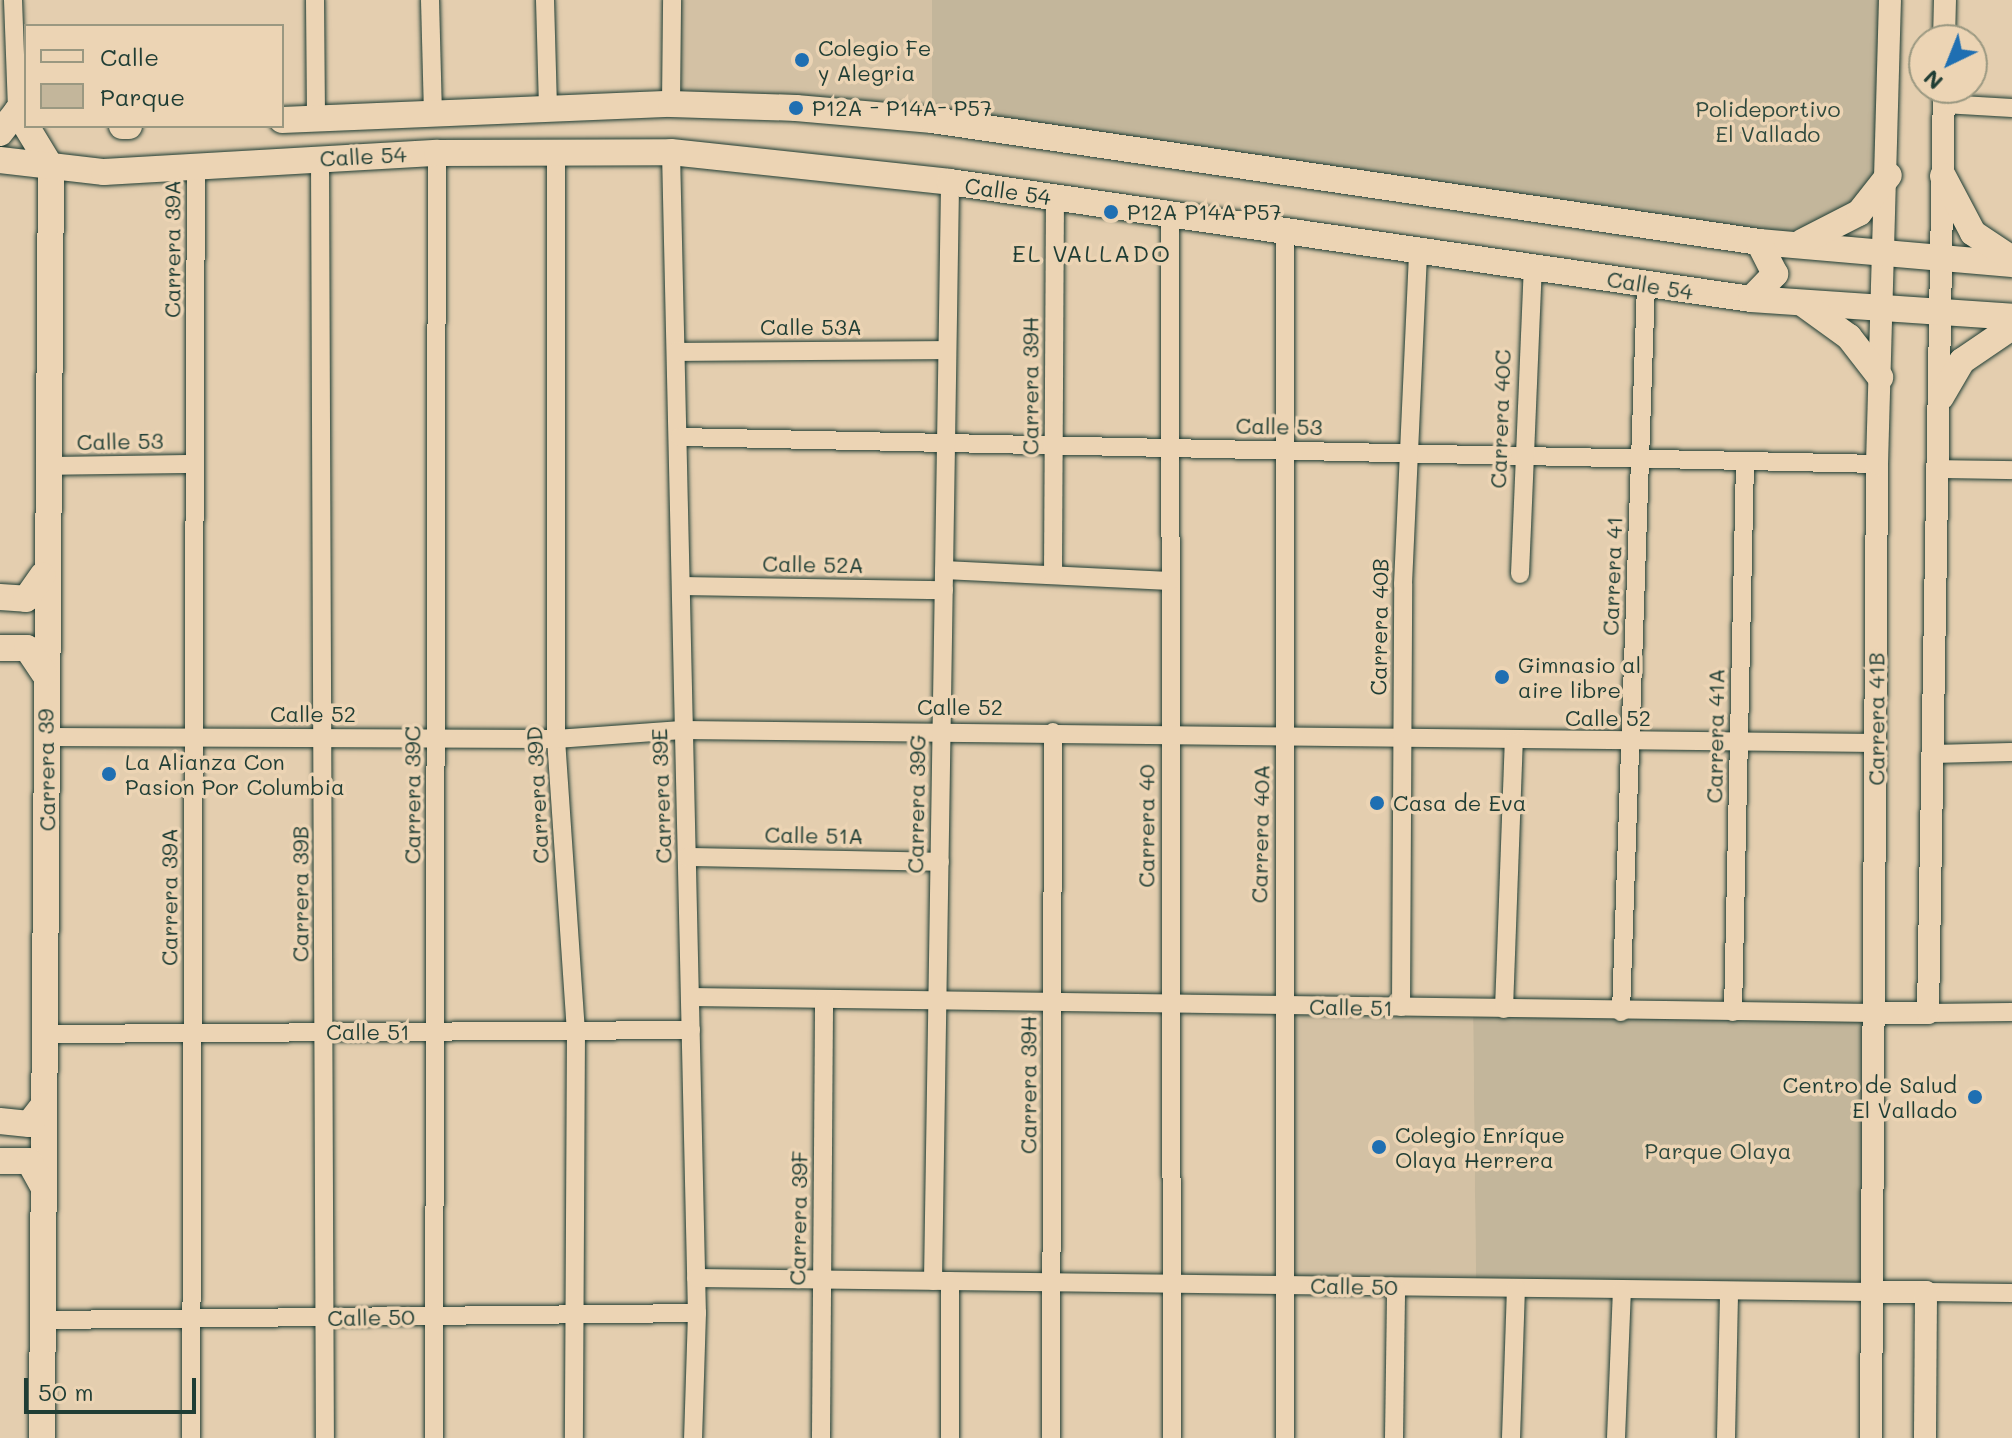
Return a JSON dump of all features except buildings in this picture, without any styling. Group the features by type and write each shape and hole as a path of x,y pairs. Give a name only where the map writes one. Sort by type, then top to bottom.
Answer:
{"main road":[{"name":"Calle 54","path":"284,120 671,104 932,120 1759,242 2012,262"},
{"path":"0,133 14,111"},
{"path":"25,128 51,167"},
{"name":"Calle 54","path":"0,160 104,172 196,163 437,153 556,149 671,152 950,182 1751,299 2012,317"},
{"name":"Carrera 39","path":"42,1438 45,1034 43,575 47,233 51,167"},
{"path":"47,233 66,190 104,172"},
{"path":"1793,244 1859,213 1889,175"},
{"path":"1943,176 1973,233 2012,262"},
{"path":"1751,299 1775,274 1759,242"},
{"path":"1802,303 1849,337 1880,377"},
{"path":"1941,397 1962,361 2012,327"},
{"path":"0,597 26,599 43,575"},
{"path":"0,648 27,648 44,673"},
{"path":"0,1121 29,1124 43,1106"},
{"path":"0,1161 29,1161 43,1186"}],"street":[{"path":"13,0 14,111"},
{"path":"315,0 316,119"},
{"path":"430,0 433,114"},
{"path":"545,0 548,110"},
{"path":"671,104 672,0"},
{"name":"Carrera 41B","path":"1871,1438 1877,464 1889,175 1890,0"},
{"path":"1944,24 1945,0"},
{"path":"1928,1013 1944,104"},
{"path":"1988,104 2012,108"},
{"name":"Carrera 39D","path":"556,149 556,739 576,1030 574,1438"},
{"name":"Carrera 39E","path":"671,152 680,437 682,730 697,1313 693,1438"},
{"name":"Carrera 39C","path":"434,1438 437,153"},
{"name":"Carrera 39B","path":"320,159 325,1438"},
{"name":"Carrera 39A","path":"191,1438 196,163"},
{"name":"Carrera 39G","path":"950,182 938,1000 942,1281 950,1438"},
{"name":"Carrera 39H","path":"1053,575 1055,198"},
{"name":"Carrera 40","path":"1170,214 1172,1438"},
{"name":"Carrera 40A","path":"1285,231 1280,450 1285,741 1281,1006 1287,1285 1285,1438"},
{"name":"Carrera 40B","path":"1401,1007 1402,741 1418,248"},
{"name":"Carrera 40C","path":"1520,574 1521,455 1533,266"},
{"name":"Carrera 41","path":"1621,1012 1646,285"},
{"name":"Calle 53A","path":"676,352 947,350"},
{"name":"Calle 53","path":"680,437 1877,464"},
{"name":"Carrera 41A","path":"1733,1012 1745,461"},
{"name":"Calle 53","path":"45,466 195,464"},
{"path":"1938,469 2012,470"},
{"path":"944,570 1170,581"},
{"name":"Calle 52A","path":"681,586 944,590"},
{"name":"Calle 52","path":"45,737 556,739 682,730 1053,732 1170,741 1876,743"},
{"name":"Carrera 39H","path":"1051,1438 1053,732"},
{"path":"1504,1009 1514,742"},
{"path":"1932,754 2012,752"},
{"name":"Calle 51A","path":"687,857 940,862"},
{"name":"Calle 51","path":"690,997 1621,1012 2012,1012"},
{"name":"Carrera 39F","path":"821,1438 824,999"},
{"name":"Calle 51","path":"45,1034 691,1030"},
{"name":"Calle 50","path":"696,1278 2012,1293"},
{"path":"1394,1438 1396,1287"},
{"path":"1511,1438 1516,1288"},
{"path":"1616,1438 1622,1289"},
{"path":"1726,1438 1729,1291"},
{"path":"1925,1438 1926,1292"},
{"name":"Calle 50","path":"44,1320 697,1313"}],"shaded area":[{"name":"Colegio Fe y Alegria","path":"672,0 932,0 932,120 671,104"},
{"name":"Colegio Enríque Olaya Herrera","path":"1281,1006 1473,1009 1476,1287 1287,1285"}],"green space":[{"name":"Polideportivo El Vallado","path":"932,0 1890,0 1889,175 1816,238 932,120"},
{"name":"Parque Olaya","path":"1473,1009 1874,1013 1873,1292 1476,1287"}],"place":[{"name":"Colegio Fe y Alegria","path":"802,60"},
{"name":"P12A - P14A- P57","path":"796,108"},
{"name":"P12A P14A P57","path":"1111,212"},
{"name":"Gimnasio al aire libre","path":"1502,677"},
{"name":"La Alianza Con Pasion Por Columbia","path":"109,774"},
{"name":"Casa de Eva","path":"1377,803"},
{"name":"Centro de Salud El Vallado","path":"1975,1097"},
{"name":"Colegio Enríque Olaya Herrera","path":"1379,1147"}],"district":[{"name":"EL VALLADO","path":"1092,253"}]}
